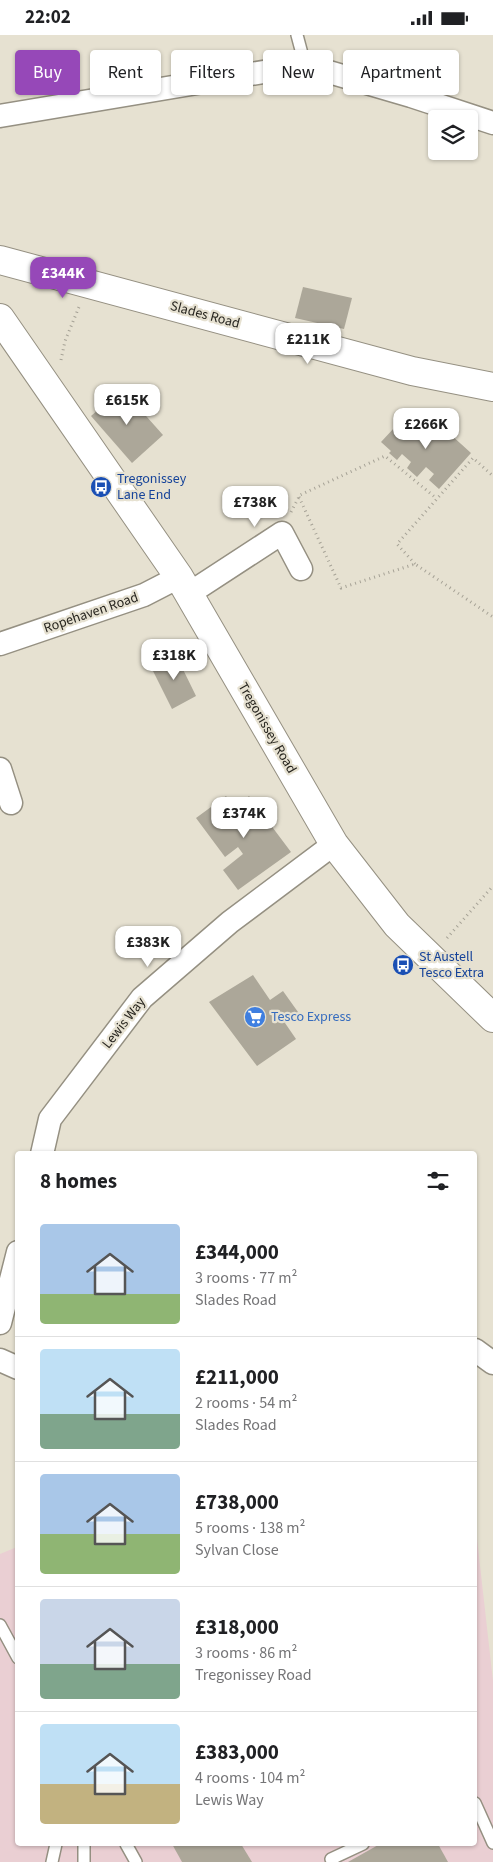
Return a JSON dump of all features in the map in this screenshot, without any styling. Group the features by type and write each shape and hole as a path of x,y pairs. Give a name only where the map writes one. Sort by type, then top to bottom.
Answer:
{"street":[{"path":"0,116 263,72"},
{"path":"333,73 493,123"},
{"name":"Slades Road","path":"0,260 412,371 493,387"},
{"name":"Tregonissey Road","path":"0,318 185,585 334,845 397,925 493,1018"},
{"path":"282,533 300,569"},
{"name":"Ropehaven Road","path":"0,644 144,595 185,585 282,533"},
{"path":"0,769 11,803"},
{"name":"Lewis Way","path":"43,1151 50,1119 142,998 230,922 334,845"},
{"path":"0,1323 15,1264"},
{"path":"477,1351 493,1363"},
{"path":"0,1360 15,1367"}],"lane":[{"path":"297,35 301,50"},
{"path":"0,1625 15,1652"},
{"path":"480,1823 493,1843"},
{"path":"52,1862 56,1846"},
{"path":"84,1846 84,1862"},
{"path":"127,1846 136,1862"},
{"path":"333,1862 331,1859 359,1846"}],"path":[{"path":"53,395 65,341 89,284"},
{"path":"282,533 300,495 385,456 436,498"},
{"path":"493,476 473,458 397,544 415,565 493,617"},
{"path":"299,497 340,588 415,565"},
{"path":"430,957 493,886"}],"shaded area":[{"path":"477,1539 493,1681 493,1862 0,1862 0,1554 15,1548 15,1846 477,1846"}],"building":[{"path":"303,287 352,298 344,329 295,318"},
{"path":"122,389 163,435 132,463 91,416"},
{"path":"408,413 425,429 428,425 445,440 450,434 471,453 439,489 429,480 434,474 426,467 417,477 407,468 411,462 402,454 397,460 381,442"},
{"path":"174,651 196,696 172,709 153,671 160,666 156,660"},
{"path":"226,796 235,808 249,796 291,852 238,890 223,870 243,854 238,847 225,857 196,818"},
{"name":"Tesco Express","path":"253,975 270,1000 283,991 298,1012 285,1023 296,1039 257,1066 209,1002"},
{"path":"173,1846 242,1846 252,1862 182,1862"},
{"path":"376,1846 439,1846 448,1862 348,1862"}],"place":[{"name":"Tregonissey Lane End","path":"101,487"},
{"name":"St Austell Tesco Extra","path":"403,965"},
{"name":"Tesco Express","path":"255,1017"}]}
